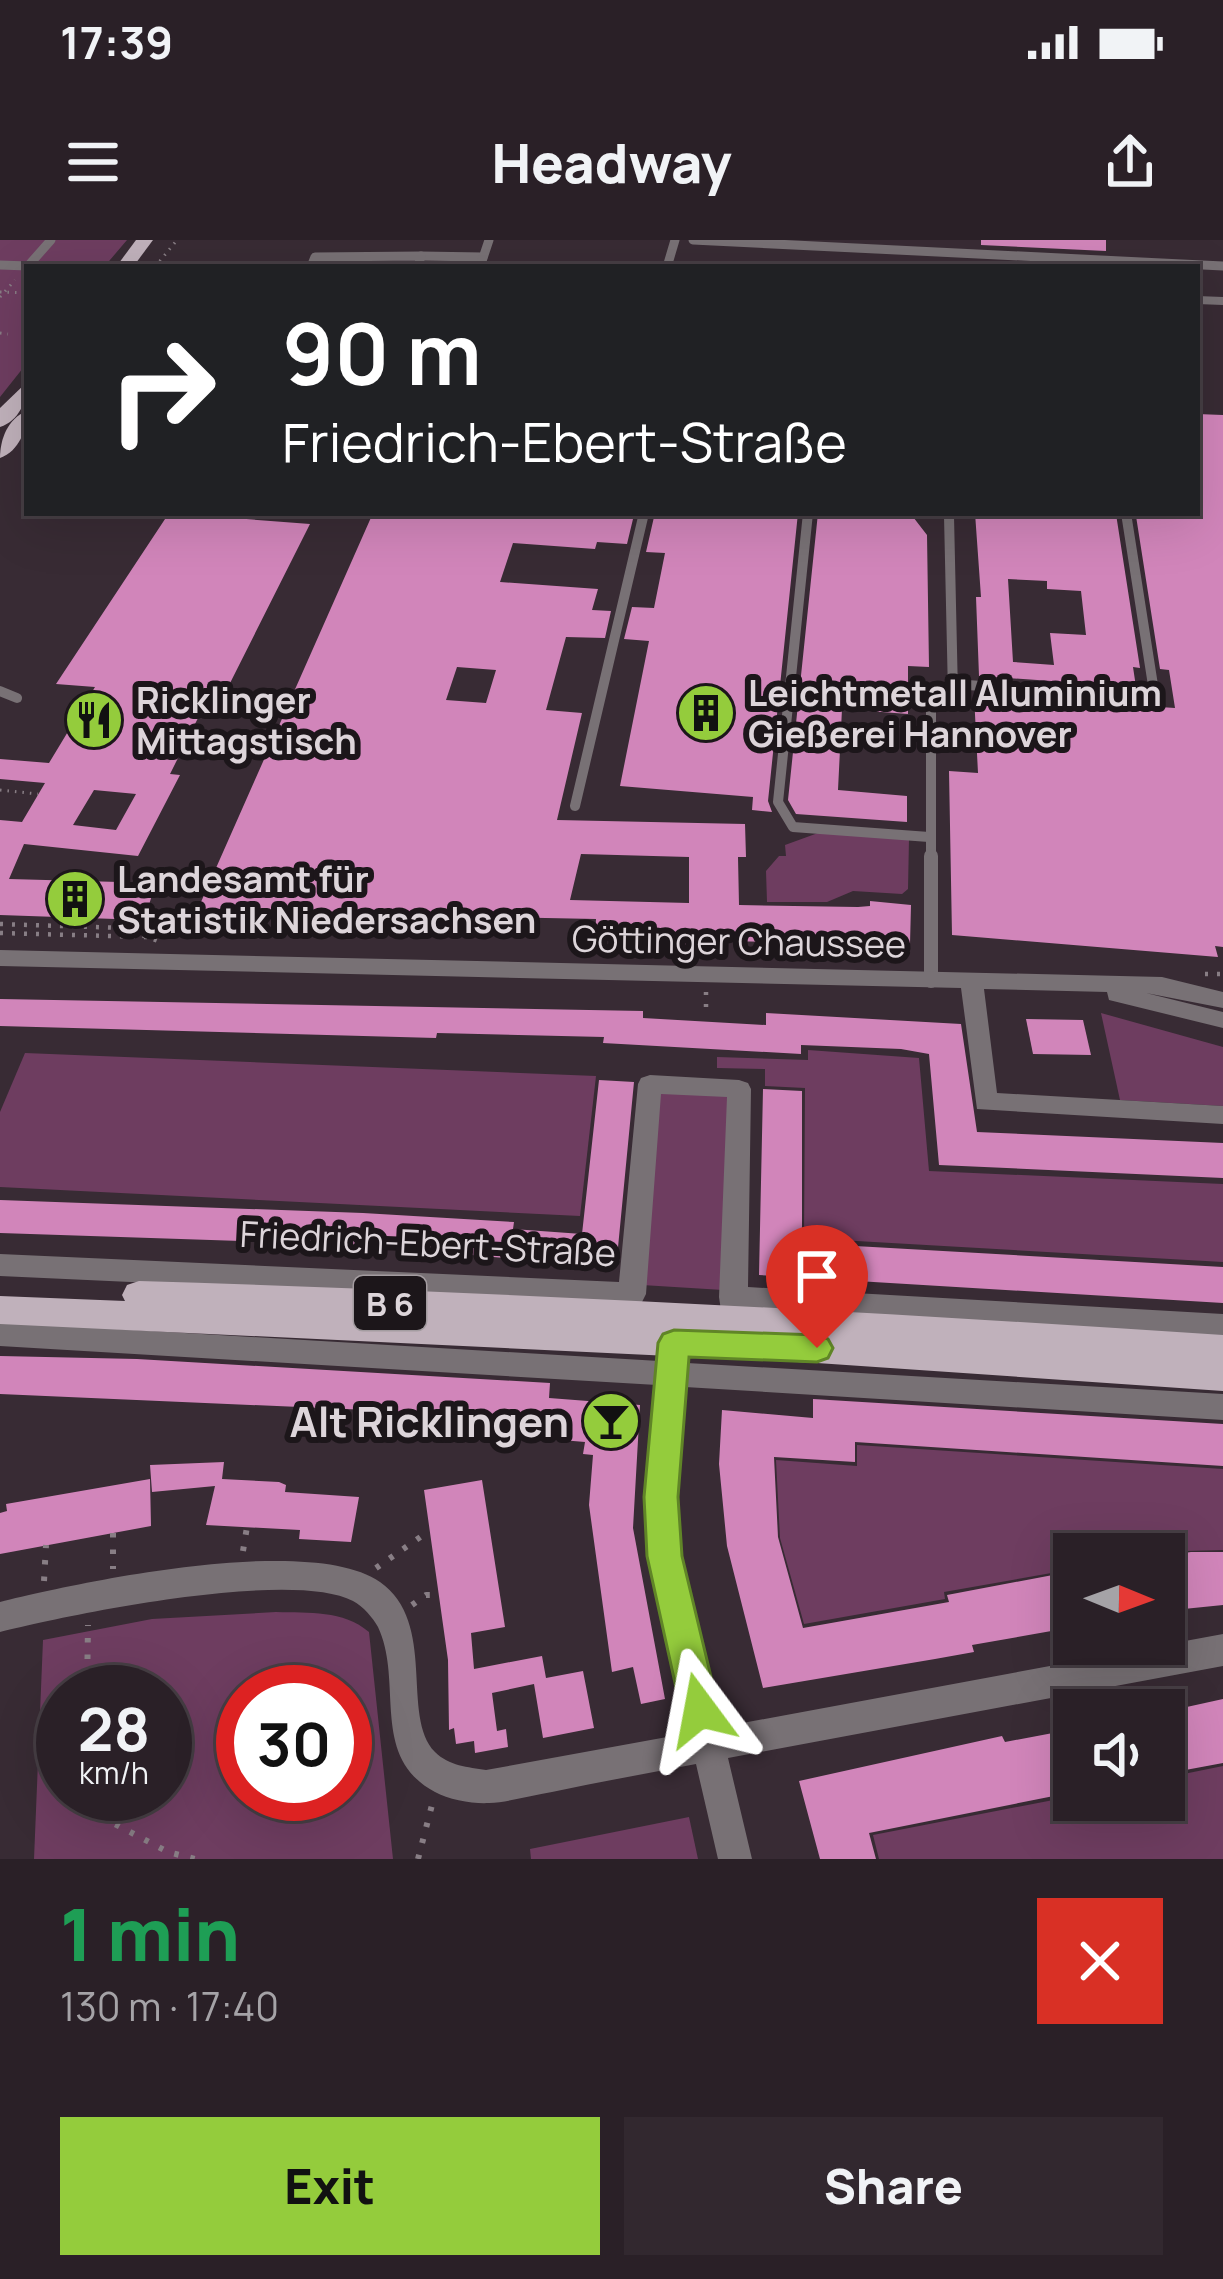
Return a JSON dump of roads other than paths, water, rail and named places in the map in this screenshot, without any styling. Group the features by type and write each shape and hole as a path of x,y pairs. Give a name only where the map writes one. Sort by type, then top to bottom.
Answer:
{"main road":[{"path":"126,264 145,240"},
{"path":"146,264 165,240"},
{"path":"0,421 24,392"},
{"path":"0,452 24,421"},
{"name":"Friedrich-Ebert-Straße","path":"0,1290 734,1310 817,1323 1104,1329 1223,1350"},
{"name":"B 6","path":"0,1310 674,1357 1223,1376"}],"street":[{"name":"Göttinger Chaussee","path":"0,958 1085,987 1223,982"},
{"path":"971,982 986,1102 1223,1115"},
{"name":"Göttinger Chaussee","path":"1162,985 1223,1000"},
{"name":"Göttinger Chaussee","path":"1085,987 1223,1020"},
{"name":"Friedrich-Ebert-Straße","path":"0,1265 632,1294 650,1084 739,1089 734,1310"},
{"name":"Friedrich-Ebert-Straße","path":"1104,1329 1223,1326"},
{"path":"0,1334 674,1357 1223,1407"},
{"path":"674,1357 661,1497 665,1556 735,1859"},
{"path":"0,1617 101,1593 232,1580 356,1584 374,1595 395,1622 406,1725 417,1759 439,1779 486,1787 709,1748 1170,1656 1223,1650"}],"lane":[{"path":"30,264 51,240"},
{"path":"313,264 329,240"},
{"path":"322,254 482,262 489,240"},
{"path":"693,240 1184,264"},
{"path":"987,240 988,254"},
{"path":"575,806 643,516"},
{"path":"808,516 778,802 793,827 929,837"},
{"path":"931,981 931,692 952,694 949,516"},
{"path":"952,685 1156,698 1126,516"},
{"path":"0,691 17,698"}],"place":[{"name":"Leichtmetall Aluminium Gießerei Hannover","path":"706,713"},
{"name":"Ricklinger Mittagstisch","path":"94,720"},
{"name":"Landesamt für Statistik Niedersachsen","path":"75,899"},
{"name":"Alt Ricklingen","path":"611,1421"}]}
